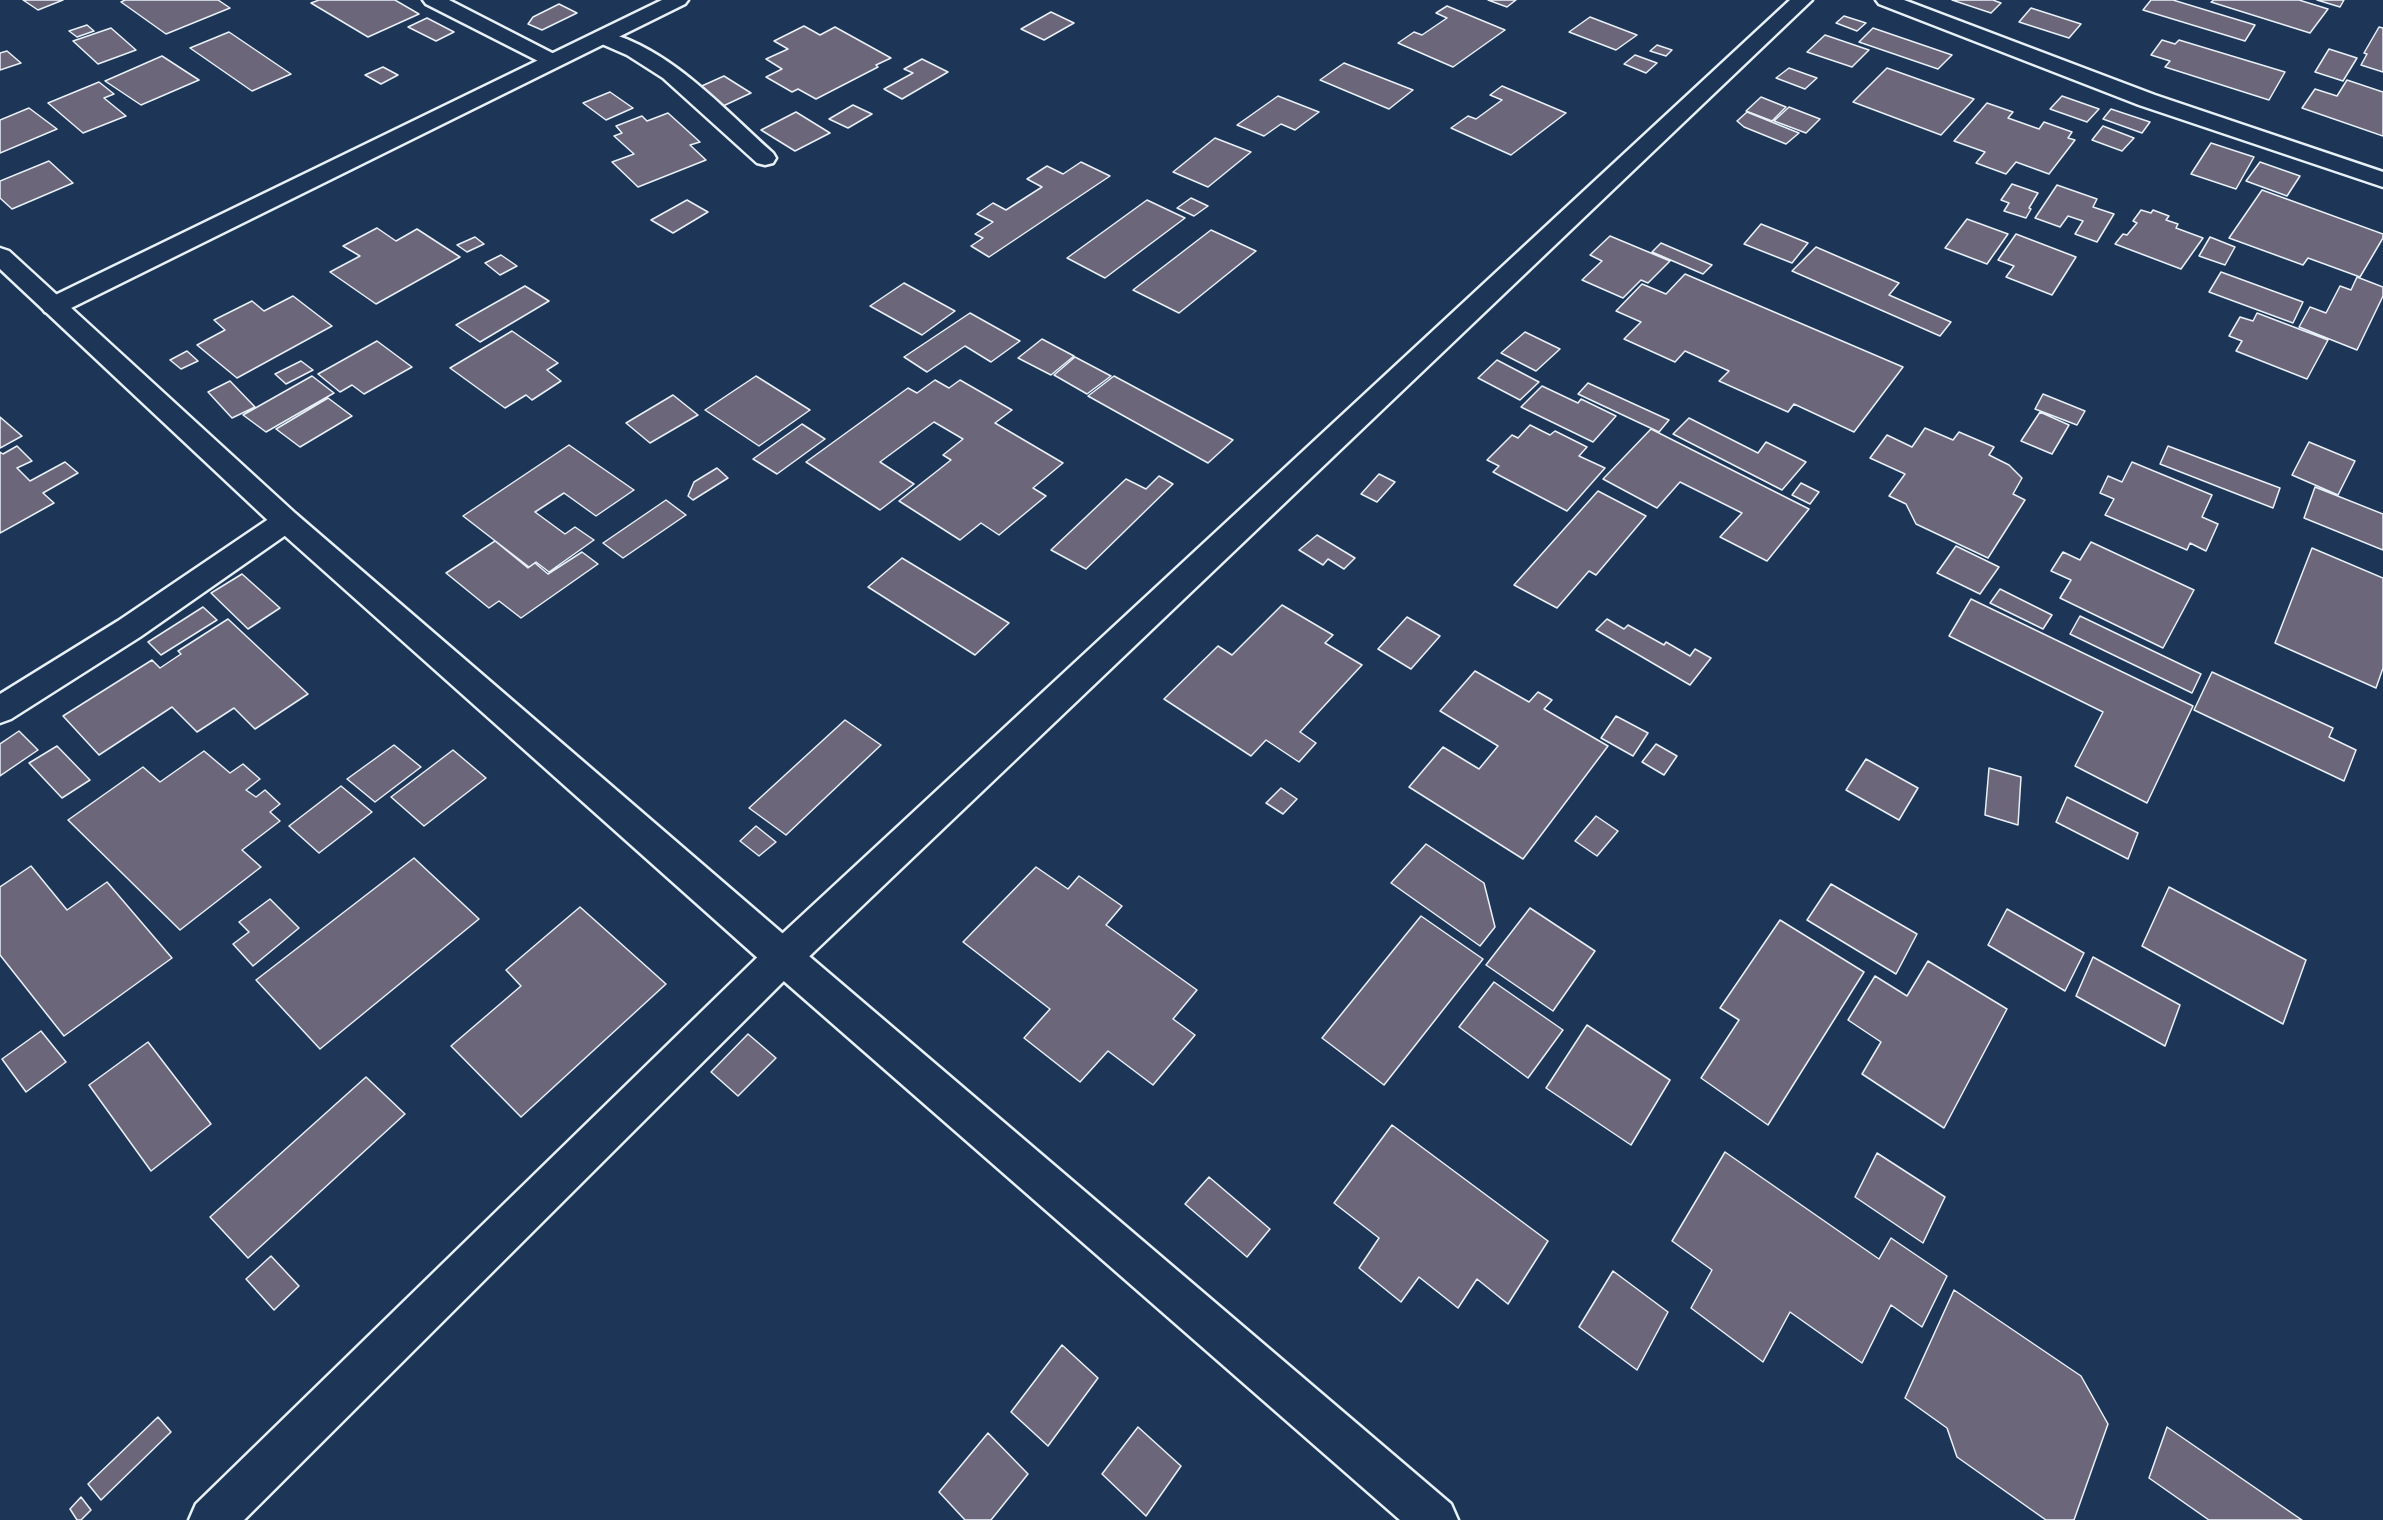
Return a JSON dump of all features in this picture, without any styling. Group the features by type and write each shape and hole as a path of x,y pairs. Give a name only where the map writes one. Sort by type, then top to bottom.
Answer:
{"street":[{"path":"433,0 553,61"},
{"path":"54,306 678,0"},
{"path":"212,1520 783,957 1802,0"},
{"path":"1892,1 2147,100 2383,180"},
{"path":"602,37 634,51 671,73 765,158"},
{"path":"0,256 286,521 783,957 1435,1520"},
{"path":"0,710 129,629 286,521"}],"building":[{"path":"23,0 63,0 38,10"},
{"path":"125,0 218,0 230,8 166,34 121,2"},
{"path":"319,0 395,0 419,14 368,37 311,3"},
{"path":"1488,0 1516,0 1507,7"},
{"path":"1952,0 1993,0 2001,3 1991,13"},
{"path":"2151,0 2173,0 2255,25 2245,41 2143,10"},
{"path":"2214,0 2299,0 2328,9 2310,33 2211,2"},
{"path":"2317,0 2344,0 2340,7"},
{"path":"559,4 577,13 542,30 528,24 533,17"},
{"path":"1447,6 1505,30 1453,67 1398,43 1414,32 1422,35 1447,18 1436,13"},
{"path":"2031,8 2081,24 2069,38 2019,22"},
{"path":"1051,12 1074,23 1044,40 1021,29"},
{"path":"1844,16 1866,23 1857,31 1836,23"},
{"path":"1590,17 1637,35 1616,50 1569,32"},
{"path":"427,18 454,32 436,41 408,27"},
{"path":"87,25 94,31 77,37 69,31"},
{"path":"804,26 820,35 835,27 891,58 816,99 798,89 792,92 766,77 782,69 766,59 788,49 774,41"},
{"path":"2379,27 2383,28 2383,72 2361,65 2367,54 2364,53"},
{"path":"111,28 136,50 98,64 73,41"},
{"path":"1873,28 1952,55 1938,69 1859,42"},
{"path":"229,32 291,74 252,91 190,48"},
{"path":"1825,35 1869,50 1852,67 1807,52"},
{"path":"2162,40 2175,44 2179,40 2285,72 2269,100 2165,67 2170,61 2151,55"},
{"path":"1657,45 1672,50 1666,56 1650,51"},
{"path":"2329,49 2357,58 2343,81 2315,72"},
{"path":"7,51 21,63 0,70 0,53"},
{"path":"1635,55 1657,63 1646,73 1624,64"},
{"path":"162,56 199,80 141,105 105,81"},
{"path":"922,59 948,72 902,99 884,89 913,73 904,69"},
{"path":"1344,63 1413,90 1389,109 1320,80"},
{"path":"383,67 398,75 381,84 365,75"},
{"path":"1789,68 1817,78 1805,89 1776,78"},
{"path":"1887,68 1974,99 1941,135 1853,102"},
{"path":"724,76 751,93 721,107 695,89"},
{"path":"2347,80 2383,92 2383,136 2302,108 2315,89 2337,96"},
{"path":"99,82 114,94 104,98 126,116 83,133 48,103"},
{"path":"1502,86 1566,113 1511,155 1451,128 1468,116 1476,119 1502,100 1490,95"},
{"path":"610,92 633,108 606,120 583,103"},
{"path":"1278,96 1319,112 1295,130 1281,124 1264,136 1237,125"},
{"path":"2062,96 2099,109 2087,122 2050,109"},
{"path":"1761,97 1786,107 1772,121 1746,111"},
{"path":"1987,103 2013,112 2008,118 2039,129 2044,122 2072,132 2068,138 2075,140 2049,174 2016,162 2006,174 1976,163 1985,152 1954,141"},
{"path":"853,105 872,114 848,128 829,119"},
{"path":"1789,107 1820,119 1806,133 1774,121"},
{"path":"29,108 57,129 0,153 0,120"},
{"path":"2111,109 2150,122 2142,133 2103,119"},
{"path":"796,112 830,133 795,151 761,130"},
{"path":"1747,112 1799,133 1786,144 1744,127 1737,121"},
{"path":"668,113 700,142 690,145 706,160 638,187 612,162 634,154 614,136 622,133 616,126 642,116 647,121"},
{"path":"2103,126 2134,138 2122,151 2092,140"},
{"path":"1215,138 1251,152 1208,187 1173,172"},
{"path":"2211,143 2254,157 2236,189 2191,174"},
{"path":"49,161 73,183 12,209 0,198 0,181"},
{"path":"1081,162 1110,176 989,257 971,246 983,238 975,234 993,222 977,214 993,203 1006,210 1042,187 1027,179 1047,166 1063,174"},
{"path":"2260,162 2300,176 2287,196 2246,181"},
{"path":"2012,184 2038,193 2026,218 2004,211 2009,203 2001,200"},
{"path":"2057,185 2097,199 2093,207 2114,214 2097,242 2075,234 2083,221 2068,216 2060,227 2035,218"},
{"path":"2262,190 2383,234 2383,238 2360,277 2308,258 2303,265 2229,238"},
{"path":"1191,198 1208,206 1194,216 1177,208"},
{"path":"687,200 708,212 673,233 651,220"},
{"path":"1147,200 1185,218 1105,278 1067,258"},
{"path":"2141,210 2151,213 2153,210 2169,216 2166,220 2178,224 2176,228 2203,238 2181,269 2115,244 2137,223 2133,221"},
{"path":"1967,219 2008,234 1987,264 1945,248"},
{"path":"1761,224 1808,243 1792,263 1744,244"},
{"path":"377,228 396,241 417,229 460,257 376,304 330,272 360,256 343,246"},
{"path":"1211,230 1256,251 1179,313 1133,290"},
{"path":"2016,234 2076,257 2052,295 2006,277 2014,266 1998,260"},
{"path":"1610,236 1670,261 1648,283 1641,280 1623,298 1582,280 1602,261 1590,255"},
{"path":"475,237 484,244 467,252 457,245"},
{"path":"2210,237 2235,247 2225,265 2199,256"},
{"path":"1661,243 1712,265 1703,274 1652,252"},
{"path":"1816,247 1899,283 1889,295 1951,322 1940,336 1792,271"},
{"path":"501,255 517,266 500,275 485,263"},
{"path":"2221,272 2303,302 2293,323 2209,292"},
{"path":"1685,274 1903,367 1854,432 1794,404 1788,412 1719,381 1729,371 1685,351 1675,362 1624,339 1641,322 1616,311 1642,284 1666,294"},
{"path":"2357,277 2383,287 2383,296 2357,350 2299,327 2310,307 2326,313 2340,286 2351,290"},
{"path":"904,283 955,311 922,335 870,306"},
{"path":"525,286 549,301 480,342 456,325"},
{"path":"293,296 332,326 237,378 197,345 225,330 214,320 252,301 264,311"},
{"path":"970,313 1020,341 991,362 965,346 927,372 904,357"},
{"path":"2257,313 2328,340 2307,379 2236,351 2242,341 2229,336 2240,317 2253,321"},
{"path":"512,331 558,363 547,370 561,381 532,400 526,395 505,408 450,368"},
{"path":"1525,332 1560,349 1536,371 1501,353"},
{"path":"1042,339 1074,356 1051,375 1018,358"},
{"path":"377,341 412,367 364,394 352,385 340,392 318,374"},
{"path":"187,351 198,361 181,369 170,360"},
{"path":"1075,357 1111,376 1087,394 1054,375"},
{"path":"1497,360 1539,382 1520,400 1478,378"},
{"path":"301,361 313,370 286,384 275,374"},
{"path":"312,376 334,393 266,432 243,415"},
{"path":"756,376 810,410 759,446 705,410"},
{"path":"1114,376 1233,440 1208,463 1088,396"},
{"path":"935,380 949,388 960,380 1012,410 995,423 1063,463 1033,488 1046,496 999,535 981,523 960,540 899,501 951,460 943,455 963,439 934,422 880,462 914,484 880,510 806,462 908,388 917,393"},
{"path":"230,381 255,407 232,418 208,392"},
{"path":"1588,383 1669,420 1659,432 1578,394"},
{"path":"1542,386 1578,403 1581,399 1616,416 1593,442 1521,407"},
{"path":"2043,394 2085,411 2077,425 2035,409"},
{"path":"673,395 698,415 650,443 626,423"},
{"path":"328,398 352,416 300,447 276,429"},
{"path":"2040,412 2069,425 2052,454 2021,441"},
{"path":"0,417 22,436 0,448"},
{"path":"1689,418 1758,453 1766,442 1806,462 1782,490 1673,434"},
{"path":"802,424 825,439 777,474 753,459"},
{"path":"1530,425 1550,435 1555,431 1587,447 1579,456 1605,468 1567,511 1493,472 1499,466 1487,460 1512,435 1518,438"},
{"path":"1925,428 1953,440 1959,432 1994,447 1989,455 2009,465 2022,478 2013,494 2025,500 1988,558 1916,524 1906,504 1889,496 1905,474 1870,458 1887,435 1912,447"},
{"path":"1651,429 1809,509 1767,561 1720,537 1742,513 1680,482 1657,508 1603,479"},
{"path":"2309,442 2355,461 2338,495 2292,475"},
{"path":"569,445 634,490 596,516 564,493 535,512 565,534 575,527 594,540 549,572 536,562 529,567 463,516"},
{"path":"17,446 32,461 17,468 30,481 65,462 78,473 43,493 54,503 0,533 0,452 3,454"},
{"path":"2168,446 2280,488 2273,508 2160,464"},
{"path":"2132,462 2212,495 2202,517 2218,524 2206,551 2190,543 2187,550 2105,515 2114,499 2100,493 2108,476 2122,482"},
{"path":"717,468 728,478 693,500 688,496 694,482"},
{"path":"1379,474 1395,482 1377,502 1361,494"},
{"path":"1159,476 1173,484 1086,569 1051,550 1126,479 1146,489"},
{"path":"1801,483 1819,492 1810,504 1792,495"},
{"path":"2315,487 2383,514 2383,550 2304,518"},
{"path":"1598,491 1646,516 1596,575 1589,571 1557,608 1514,585"},
{"path":"666,500 686,515 623,558 603,543"},
{"path":"1317,535 1355,558 1344,569 1328,559 1323,565 1299,550"},
{"path":"495,541 528,568 535,563 548,574 582,552 598,564 521,618 499,601 489,608 446,573"},
{"path":"2091,542 2194,590 2163,648 2060,598 2071,580 2051,571 2063,552 2080,560"},
{"path":"1956,546 1999,567 1980,594 1937,573"},
{"path":"2312,548 2383,578 2383,668 2376,688 2275,643"},
{"path":"902,558 1009,623 975,655 868,587"},
{"path":"242,574 280,608 248,629 211,593"},
{"path":"2000,589 2052,615 2043,629 1990,603"},
{"path":"1971,599 2193,706 2147,803 2075,766 2103,712 1949,636"},
{"path":"1282,605 1333,635 1325,643 1362,665 1300,732 1316,743 1299,762 1266,740 1251,756 1164,699 1218,646 1232,655"},
{"path":"203,607 217,620 161,655 148,642"},
{"path":"2080,616 2201,674 2192,693 2070,634"},
{"path":"1407,617 1440,636 1411,669 1378,649"},
{"path":"228,619 308,694 255,729 234,708 197,732 172,707 99,755 63,716 152,660 160,668 181,654 178,651"},
{"path":"1607,619 1624,629 1628,625 1690,656 1695,649 1711,658 1690,685 1596,630"},
{"path":"1475,671 1529,702 1538,692 1552,700 1544,709 1608,746 1523,859 1409,787 1443,747 1479,769 1498,746 1440,711"},
{"path":"2212,672 2333,728 2329,737 2356,750 2344,781 2194,710"},
{"path":"1616,716 1648,733 1633,756 1601,738"},
{"path":"845,720 881,745 786,835 749,808"},
{"path":"19,731 38,750 0,776 0,744"},
{"path":"1656,744 1677,756 1664,775 1642,762"},
{"path":"394,745 421,767 375,802 347,779"},
{"path":"57,746 90,780 62,798 29,763"},
{"path":"453,750 486,778 424,826 391,797"},
{"path":"204,751 230,773 243,764 260,779 246,790 256,797 265,790 280,804 270,812 280,821 242,850 261,867 180,930 68,820 143,767 160,782"},
{"path":"1866,759 1918,788 1899,820 1846,790"},
{"path":"1989,768 2021,777 2018,825 1985,815"},
{"path":"341,786 372,812 319,853 289,826"},
{"path":"1281,788 1297,799 1283,814 1266,803"},
{"path":"2067,797 2138,833 2128,859 2056,822"},
{"path":"1596,816 1618,831 1597,856 1575,841"},
{"path":"756,826 776,842 759,856 740,841"},
{"path":"1426,844 1484,883 1495,927 1480,946 1391,883"},
{"path":"414,858 479,919 320,1049 256,980"},
{"path":"31,866 67,910 107,882 172,958 64,1036 0,955 0,887"},
{"path":"1036,867 1068,889 1079,876 1122,906 1106,925 1197,990 1173,1019 1195,1035 1153,1085 1108,1051 1080,1082 1024,1038 1050,1009 963,942"},
{"path":"1831,884 1917,934 1896,974 1807,920"},
{"path":"2169,887 2306,960 2283,1024 2142,946"},
{"path":"270,899 299,928 253,966 233,944 249,932 239,922"},
{"path":"580,907 666,984 521,1117 451,1046 521,986 506,970"},
{"path":"1530,908 1595,951 1553,1011 1486,965"},
{"path":"2007,909 2084,953 2065,991 1988,945"},
{"path":"1421,916 1483,959 1384,1085 1322,1038"},
{"path":"1780,920 1864,972 1768,1125 1701,1078 1739,1020 1720,1008"},
{"path":"2093,957 2180,1005 2165,1046 2076,996"},
{"path":"1928,961 2007,1009 1944,1128 1862,1074 1881,1042 1848,1020 1875,976 1907,996"},
{"path":"1494,982 1563,1030 1528,1078 1459,1027"},
{"path":"1587,1025 1670,1080 1631,1145 1546,1088"},
{"path":"41,1031 66,1062 26,1092 2,1059"},
{"path":"748,1034 776,1058 738,1096 711,1072"},
{"path":"148,1042 211,1124 151,1171 89,1085"},
{"path":"366,1077 405,1114 248,1258 210,1217"},
{"path":"1392,1125 1548,1241 1508,1304 1477,1279 1458,1308 1419,1277 1401,1302 1359,1268 1379,1238 1334,1203"},
{"path":"1725,1152 1879,1259 1891,1238 1947,1276 1922,1327 1891,1305 1862,1363 1790,1312 1763,1362 1691,1308 1712,1270 1672,1241"},
{"path":"1877,1153 1945,1197 1923,1243 1855,1197"},
{"path":"1209,1177 1270,1229 1247,1257 1185,1204"},
{"path":"271,1256 299,1286 274,1310 246,1279"},
{"path":"1613,1271 1668,1312 1637,1370 1579,1327"},
{"path":"1954,1290 2081,1376 2108,1424 2074,1520 2046,1520 1957,1457 1947,1428 1905,1398"},
{"path":"1062,1345 1098,1378 1048,1446 1011,1412"},
{"path":"158,1417 171,1432 101,1500 88,1484"},
{"path":"1138,1427 1181,1466 1146,1516 1102,1474"},
{"path":"2167,1427 2302,1520 2209,1520 2149,1478"},
{"path":"988,1433 1028,1474 991,1520 965,1520 939,1492"},
{"path":"81,1497 91,1510 81,1520 77,1520 70,1509"}]}
